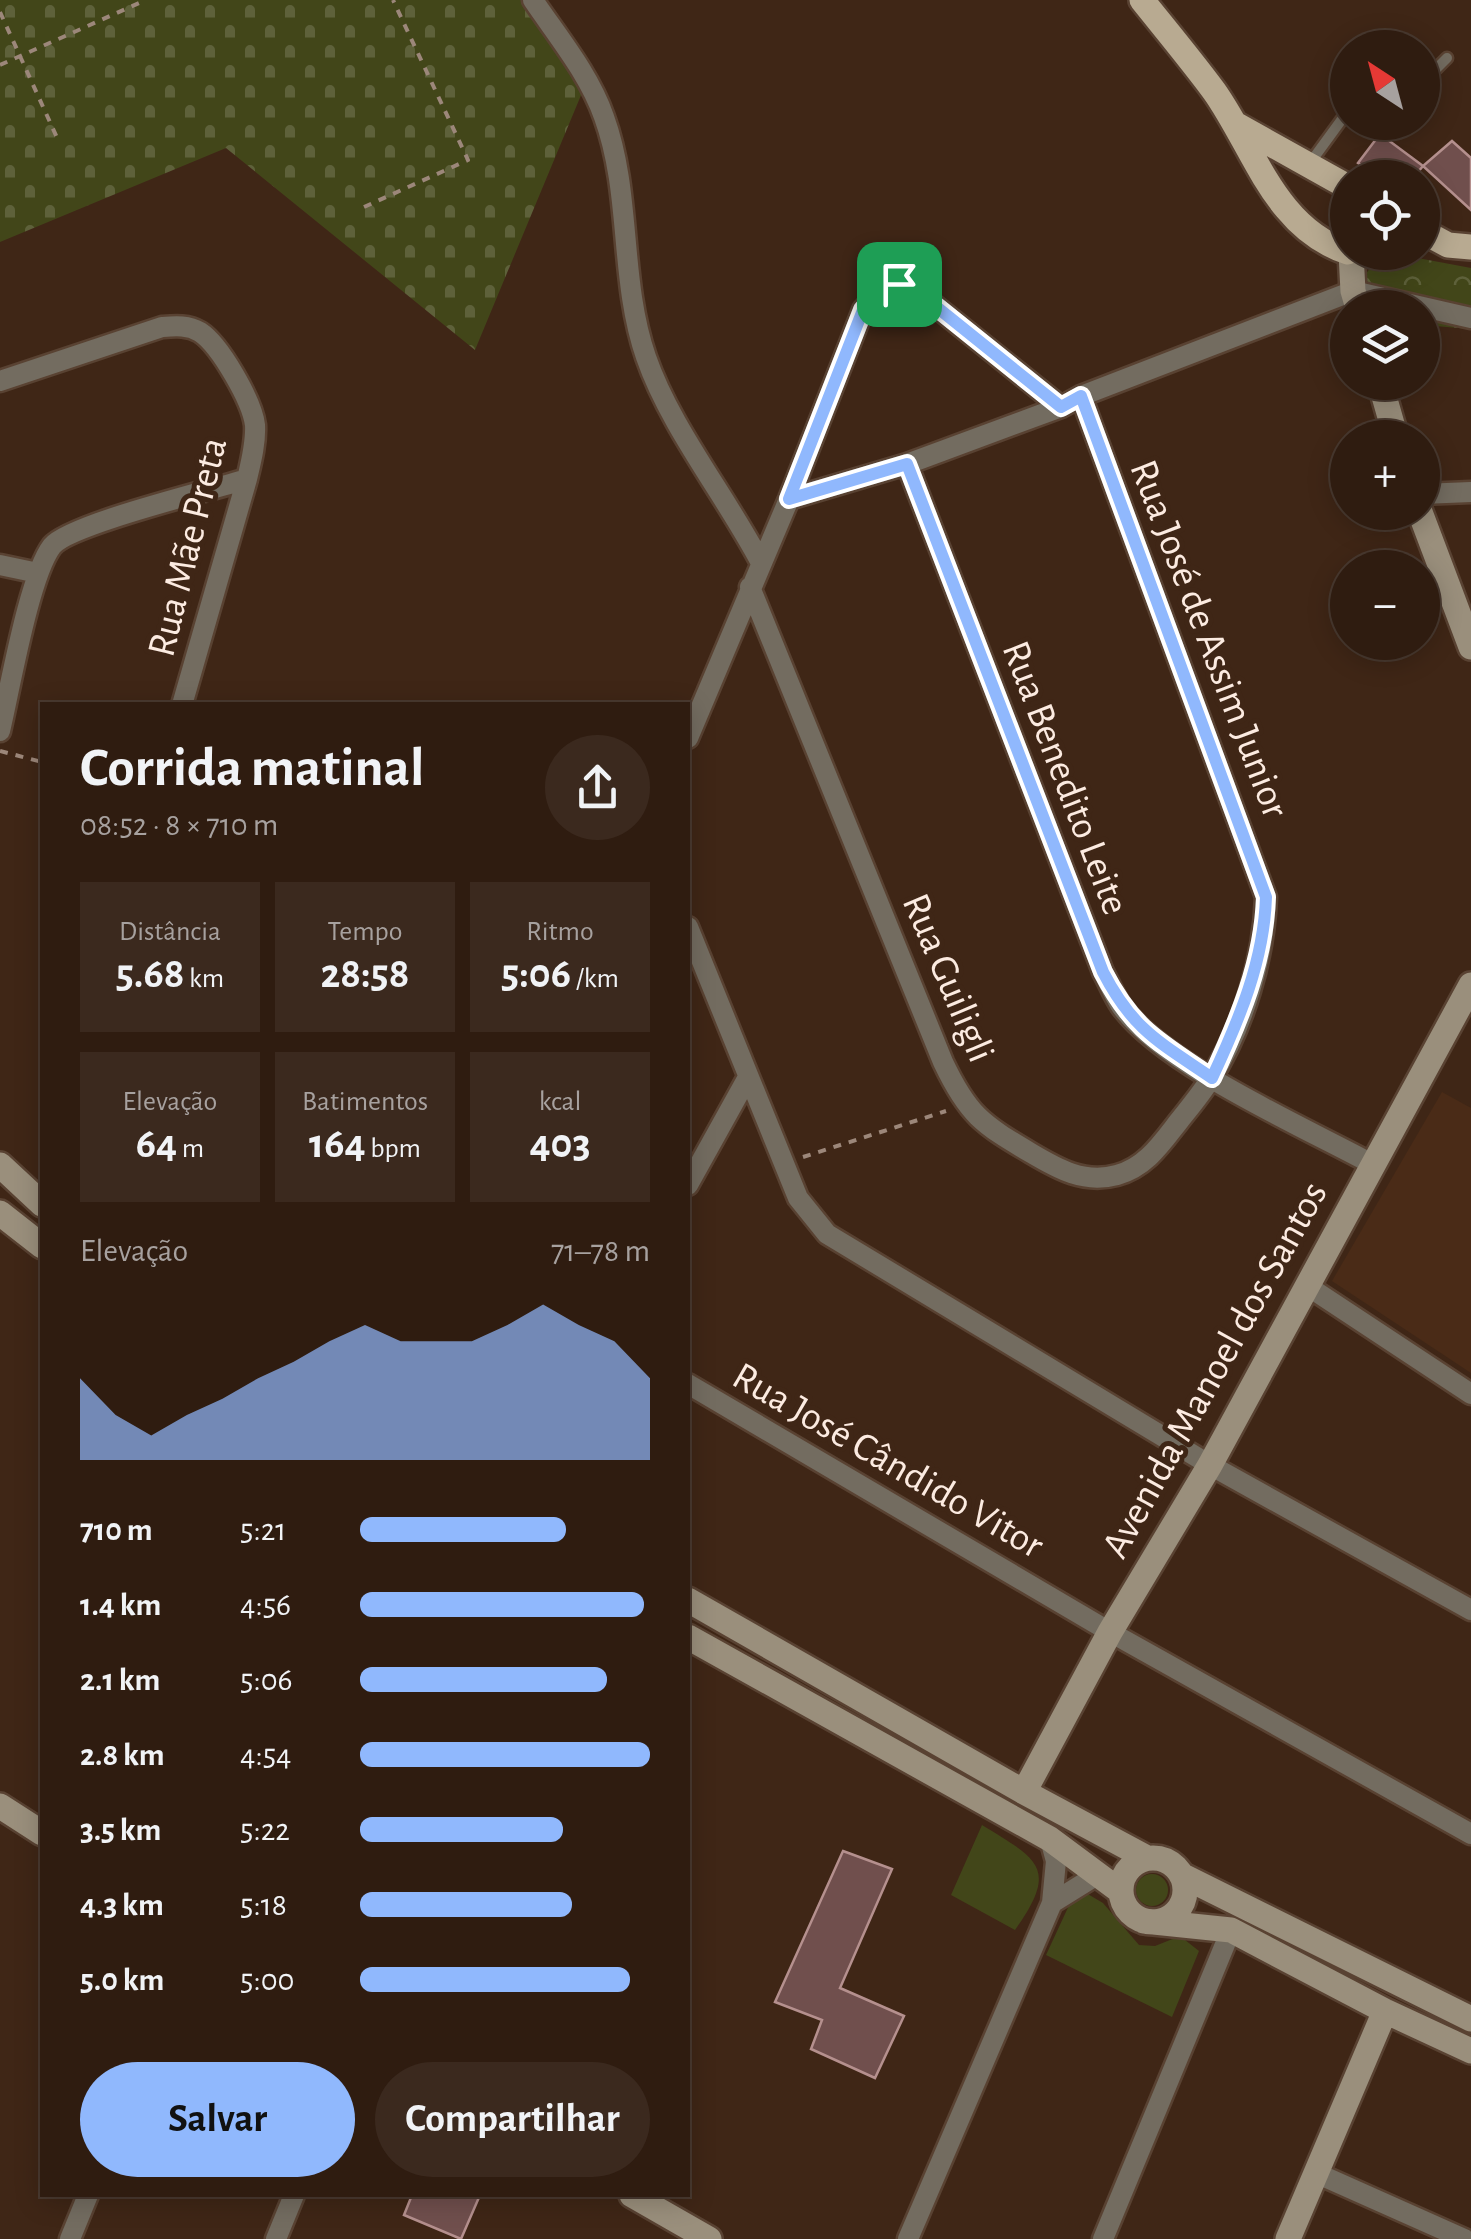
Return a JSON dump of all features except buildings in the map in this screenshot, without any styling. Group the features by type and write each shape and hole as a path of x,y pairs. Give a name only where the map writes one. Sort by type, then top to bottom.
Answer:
{"main road":[{"path":"1142,0 1214,92 1284,206 1305,230 1330,245"},
{"path":"1235,124 1330,177"},
{"path":"1284,206 1288,182 1309,166"},
{"path":"1427,530 1471,647"},
{"name":"Avenida Manoel dos Santos","path":"1024,1792 1110,1632 1210,1464 1372,1164 1468,998"},
{"path":"0,1165 40,1200"},
{"path":"0,1214 40,1244"},
{"path":"690,1601 1147,1858 1168,1860 1183,1876 1471,2019"},
{"path":"690,1638 1050,1839 1120,1891"},
{"path":"0,1806 40,1833"},
{"path":"1147,1858 1130,1866 1120,1891 1128,1910 1144,1921 1230,1930 1385,2012 1471,2051"},
{"path":"1144,1921 1155,1922 1174,1914 1185,1896 1183,1876"},
{"path":"1288,2239 1385,2012"},
{"path":"635,2197 708,2239"}],"street":[{"path":"533,0 581,71 606,121 620,185 632,308 650,367 761,563"},
{"path":"690,733 789,499 863,310 886,289 908,284 1061,407"},
{"path":"789,499 907,464 1081,396 1330,308"},
{"path":"1440,313 1471,318"},
{"name":"Rua Mãe Preta","path":"0,381 162,327 185,326 201,333 214,346 250,407 255,425 248,480 183,702"},
{"name":"Rua José de Assim Junior","path":"1081,396 1266,897 1265,932 1256,968 1212,1078"},
{"name":"Rua Benedito Leite","path":"907,464 1103,972 1120,1005 1135,1022 1212,1078 1372,1164"},
{"path":"0,731 38,573 51,547 62,536 248,480"},
{"path":"1440,493 1471,492"},
{"path":"0,565 38,573"},
{"name":"Rua Guiligli","path":"750,588 943,1062 965,1105 988,1127 1059,1170 1085,1178 1114,1176 1138,1166 1157,1150 1212,1078"},
{"path":"690,931 798,1198 827,1234 1210,1464 1471,1610"},
{"path":"690,1182 748,1077"},
{"path":"1306,1285 1471,1394"},
{"name":"Rua José Cândido Vitor","path":"690,1385 1110,1632 1471,1834"},
{"path":"908,2239 1052,1903 1056,1861 1050,1839"},
{"path":"1052,1903 1097,1874"},
{"path":"1103,2239 1230,1930"},
{"path":"1316,2173 1464,2239"},
{"path":"70,2239 87,2197"},
{"path":"276,2239 293,2197"}],"lane":[{"path":"1440,65 1447,58"},
{"path":"1309,166 1330,136"}],"path":[{"path":"0,65 146,0"},
{"path":"364,208 468,160 392,0"},
{"path":"0,12 59,142"},
{"path":"0,750 40,761"},
{"path":"784,1163 965,1105"}],"shaded area":[{"path":"1442,1092 1471,1108 1471,1373 1332,1281"}],"green space":[{"path":"0,0 523,0 584,88 475,350 226,148 0,242"},
{"path":"1440,262 1471,268 1471,329 1440,326 1440,290 1367,290 1365,275 1369,270 1440,270"},
{"path":"982,1825 1017,1847 1036,1867 1037,1892 1015,1930 951,1895"},
{"path":"1152,1874 1163,1879 1168,1890 1163,1901 1152,1906 1141,1901 1136,1890 1141,1879"},
{"path":"1086,1893 1103,1903 1139,1945 1155,1946 1180,1936 1199,1951 1172,2017 1046,1955 1071,1901"}],"route":[{"path":"899,284 908,284 1061,407 1081,396 1266,897 1265,932 1256,968 1212,1078 1135,1022 1120,1005 1103,972 907,464 789,499 863,310 873,298 899,284"}]}
